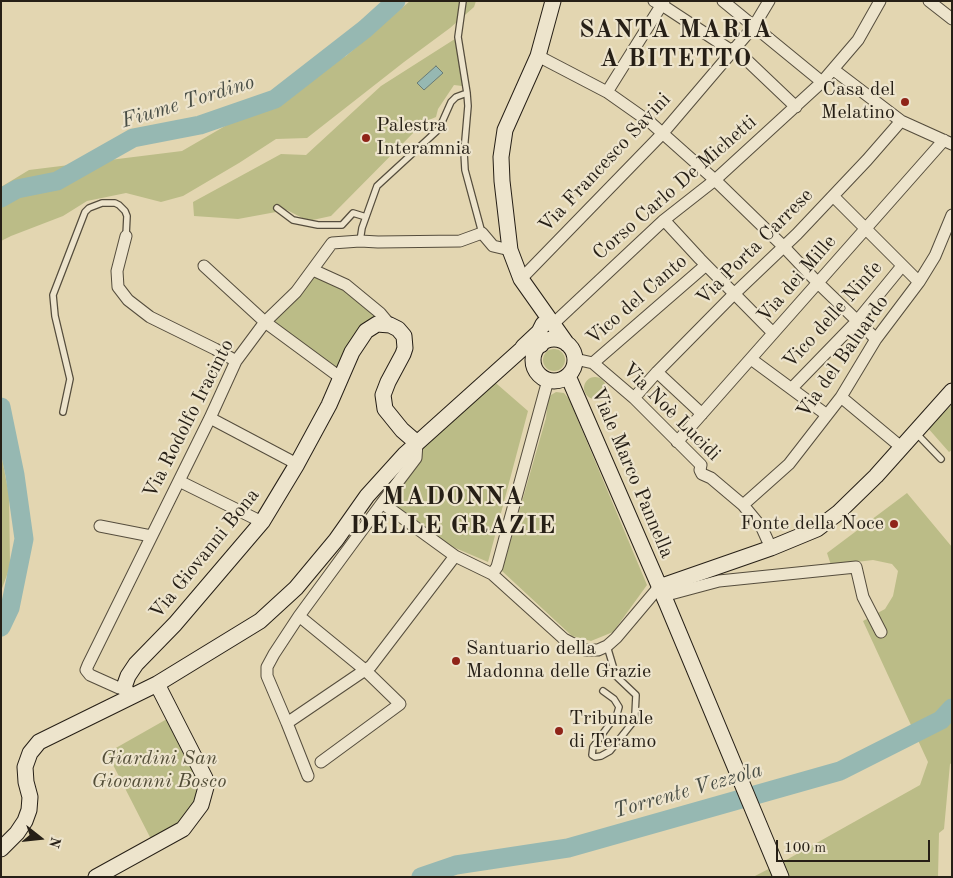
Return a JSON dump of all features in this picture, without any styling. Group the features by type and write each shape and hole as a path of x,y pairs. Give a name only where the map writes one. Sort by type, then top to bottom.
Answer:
{"main road":[{"path":"546,320 543,343 535,352 534,365 540,376 548,380 559,381 568,376 573,368 575,359 567,344 546,320 521,279 510,250 501,157 505,130 538,56 553,1"},
{"path":"1,849 17,833 25,821 29,810 30,797 25,767 30,753 39,742 127,692 157,684 260,621 296,588 336,540 367,496 417,443 509,362 539,332 546,320"},
{"name":"Via Giovanni Bona","path":"127,692 128,676 136,664 175,624 262,522 297,464 329,405 352,352 366,331 377,324 390,325"},
{"path":"390,325 398,328 404,336 405,348 385,390 385,409 402,430 417,443"},
{"path":"523,348 557,340 567,344"},
{"path":"509,362 522,360 534,365"},
{"name":"Viale Marco Pannella","path":"568,376 781,877"},
{"path":"663,596 771,548 817,530 838,513 876,476 952,391"},
{"path":"96,877 183,829 201,805 206,787 205,778 157,684"}],"street":[{"path":"723,1 822,82"},
{"name":"Via Francesco Savini","path":"521,279 662,134 754,26 769,1"},
{"name":"Corso Carlo De Michetti","path":"546,320 664,220 715,180 796,107 834,70 858,40 880,1"},
{"path":"929,1 952,18"},
{"path":"606,92 660,2 733,50 796,107"},
{"path":"538,56 606,92 651,123 715,180 876,339"},
{"path":"834,70 901,121 948,142"},
{"name":"Via Porta Carrese","path":"634,398 734,294 784,247 901,121"},
{"name":"Via dei Mille","path":"677,442 865,230 948,142"},
{"path":"833,196 919,282"},
{"name":"Via del Baluardo","path":"743,505 789,464 827,415 876,339 919,282 935,256 952,215"},
{"path":"664,220 774,333"},
{"path":"360,241 460,241 482,233 493,246 510,250"},
{"path":"126,236 117,271 118,287 128,300 150,317 236,361"},
{"name":"Via Rodolfo Iracinto","path":"127,692 90,675 86,670 210,418 236,361 265,322 296,292 332,243 360,241"},
{"name":"Vico del Canto","path":"594,363 706,265"},
{"path":"204,266 265,322 341,378"},
{"name":"Vico delle Ninfe","path":"792,388 857,320 902,266"},
{"path":"313,270 346,285 380,313 390,325"},
{"path":"751,358 827,415"},
{"name":"Via Noè Lucidi","path":"575,359 594,363 634,398 701,465 700,476 711,478 743,505 762,528 771,548"},
{"path":"657,372 702,414"},
{"path":"492,574 497,567 548,380"},
{"path":"840,396 901,447"},
{"path":"210,418 297,464"},
{"path":"308,776 267,676 267,667 299,616 416,458 417,443"},
{"path":"179,481 262,522"},
{"path":"382,504 454,556 492,574 564,639 579,648 592,651 607,646 663,596 719,582 856,567 863,597 881,632"},
{"path":"100,526 151,536"},
{"path":"287,723 372,666 454,556"},
{"path":"299,616 365,670 400,704 321,762"}],"lane":[{"path":"463,1 458,37 468,106 464,152 465,170 482,233"},
{"path":"360,241 362,228 378,186 439,129 451,102 456,97 467,92"},
{"path":"63,412 70,379 55,316 53,295 85,212 89,208 102,203 119,204 126,211 126,236"},
{"path":"277,208 293,220 318,225 342,225 353,213 366,217"},
{"path":"915,432 941,459"},
{"path":"603,691 614,699 619,707 617,714 593,747 592,755 596,756 601,756 610,751 632,722 635,715 636,695 616,676 607,646"}],"green space":[{"path":"410,1 476,1 474,7 450,28 307,138 276,139 183,196 161,202 126,193 87,201 63,216 1,241 1,187 29,170 182,151 346,56"},
{"name":"Palestra Interamnia","path":"458,37 467,93 462,86 454,85 438,109 436,117 424,122 331,216 308,221 287,210 238,219 194,216 193,202 281,154 306,155 381,86"},
{"path":"313,270 380,313 341,378 265,322"},
{"path":"554,349 562,352 565,360 562,368 554,371 546,368 543,360 546,352"},
{"path":"595,377 603,380 606,388 603,396 595,399 587,396 584,388 587,380"},
{"path":"490,378 528,411 488,562 453,547 448,552 382,503 417,452"},
{"path":"556,392 564,393 569,399 647,585 613,632 591,641 572,636 502,571 546,418 548,400"},
{"path":"952,405 952,450 949,452 927,427"},
{"path":"1,453 9,495 10,567 1,591"},
{"path":"907,493 952,547 952,763 950,764 944,829 939,833 938,877 753,877 920,785 928,762 863,621 885,609 893,596 898,571 892,564 873,560 831,565 827,553"},
{"name":"Giardini San Giovanni Bosco","path":"174,715 205,778 201,805 154,845 107,753"}],"water":[{"path":"436,66 443,73 424,90 417,83"}],"waterway":[{"name":"Fiume Tordino","path":"1,198 17,189 57,181 133,138 200,125 275,99 365,29 396,1"},
{"name":"Fiume Tordino","path":"1,407 15,475 24,539 10,608 1,627"},
{"name":"Torrente Vezzola","path":"421,877 456,865 568,848 840,771 941,720 952,708"}],"place":[{"name":"Casa del Melatino","path":"905,102"},
{"name":"Palestra Interamnia","path":"366,138"},
{"name":"Fonte della Noce","path":"894,524"},
{"name":"Santuario della Madonna delle Grazie","path":"456,661"},
{"name":"Tribunale di Teramo","path":"559,731"}],"district":[{"name":"SANTA MARIA A BITETTO","path":"676,44"},
{"name":"MADONNA DELLE GRAZIE","path":"453,512"}]}
